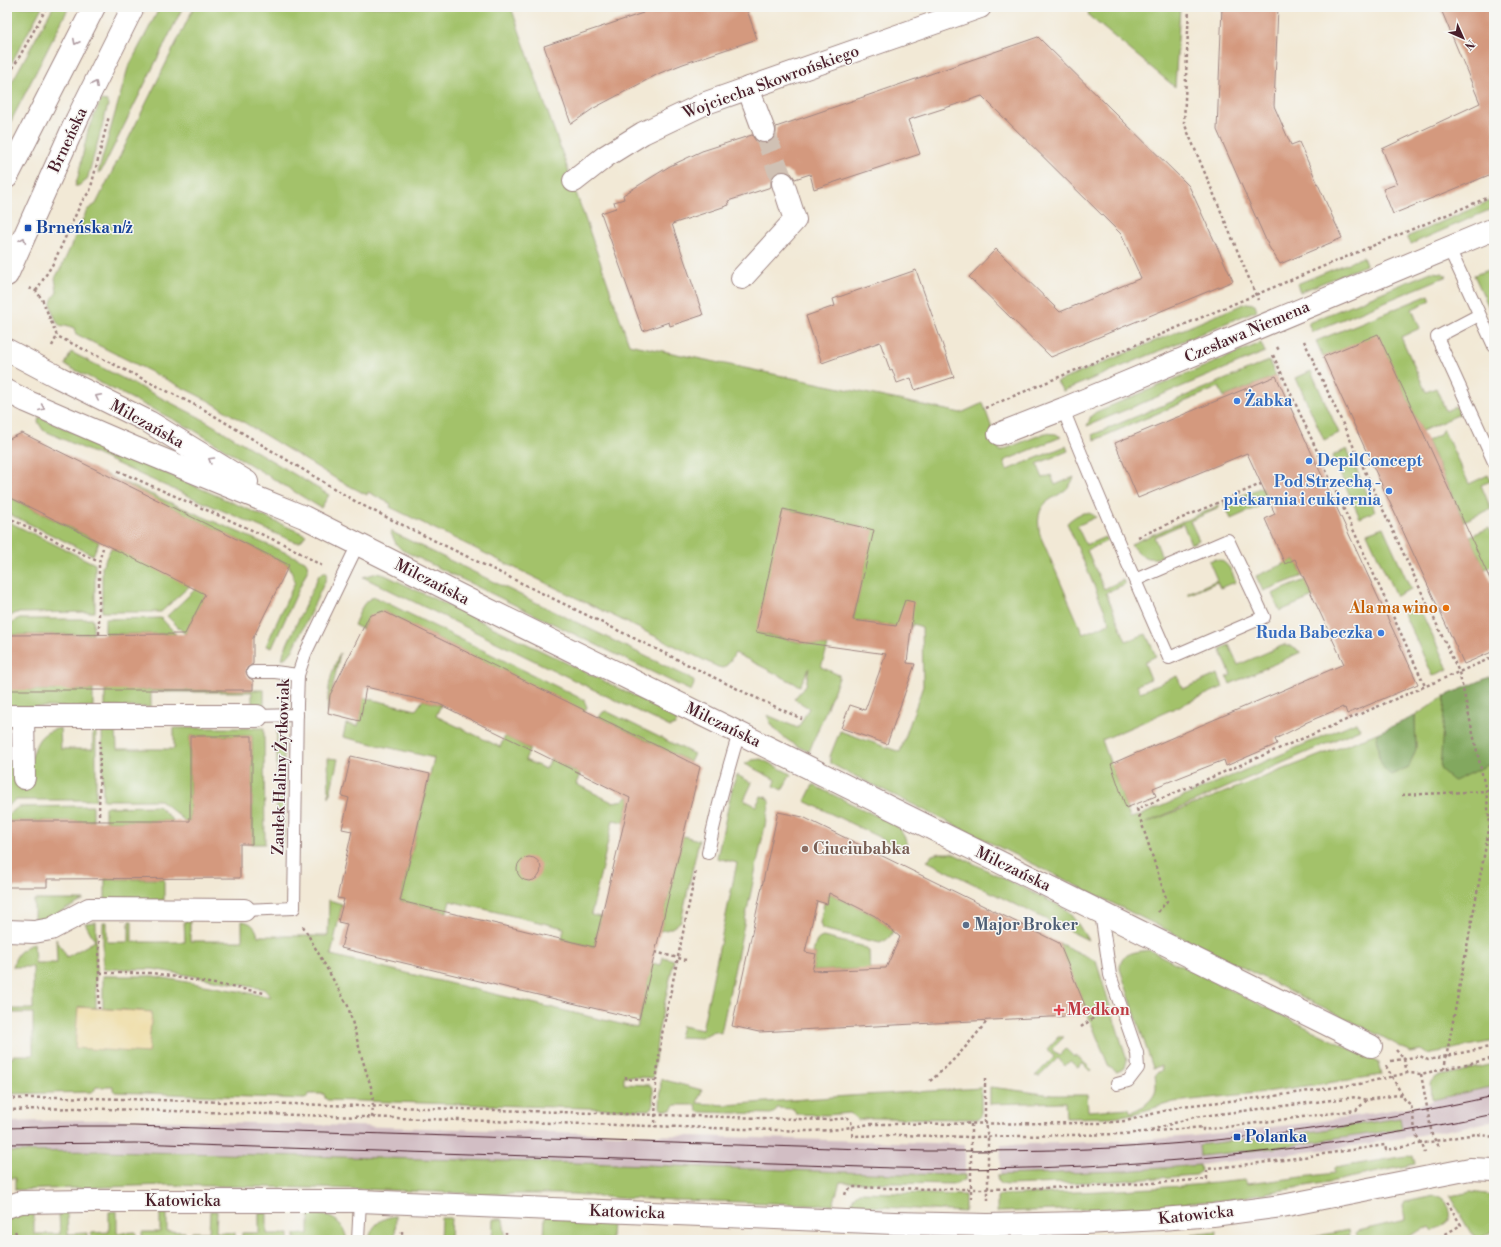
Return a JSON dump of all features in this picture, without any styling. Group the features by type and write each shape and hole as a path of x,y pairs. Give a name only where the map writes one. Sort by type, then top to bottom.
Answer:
{"street":[{"path":"7,177 94,7"},
{"name":"Brneńska","path":"7,276 77,119 133,7"},
{"name":"Wojciecha Skowrońskiego","path":"574,182 606,156 643,133 706,103 980,7"},
{"path":"748,88 764,131"},
{"path":"742,278 795,220 783,183"},
{"name":"Czesława Niemena","path":"999,434 1063,409 1450,248 1492,236"},
{"name":"Milczańska","path":"7,350 47,372 149,422 304,517"},
{"name":"Milczańska","path":"7,391 26,401 113,439 304,517 485,608 1146,934"},
{"path":"24,778 15,716 257,716"},
{"path":"7,932 34,932 51,929 89,909 244,910"},
{"path":"1146,934 1371,1046"},
{"name":"Katowicka","path":"7,1207 21,1202 65,1201 360,1201 892,1232 970,1225 1092,1223 1213,1215 1289,1204 1470,1168 1494,1170"}],"lane":[{"path":"1450,248 1494,346"},
{"path":"1479,315 1437,337 1494,462"},
{"path":"1063,409 1135,580 1169,658 1264,617 1228,540 1135,580"},
{"name":"Zaułek Haliny Żytkowiak","path":"294,908 298,676 305,654 358,544"},
{"path":"253,672 275,672 298,676"},
{"path":"257,716 297,715"},
{"path":"708,853 729,765 739,733"},
{"path":"244,910 294,908"},
{"path":"1101,912 1110,975 1137,1054 1138,1068 1128,1081 1117,1084"},
{"path":"358,1240 360,1201"}],"path":[{"path":"7,79 47,7"},
{"path":"1189,7 1184,123 1280,352"},
{"path":"36,291 54,262 82,201 90,192"},
{"path":"985,408 1494,196"},
{"path":"26,287 36,291 42,299 58,336 203,409 358,503 802,719"},
{"path":"1304,341 1459,672 1486,791 1490,824 1444,1069"},
{"path":"1273,355 1425,686"},
{"path":"1310,448 1314,445"},
{"path":"113,468 288,546 342,577"},
{"path":"1133,539 1261,484"},
{"path":"7,517 99,562"},
{"path":"99,634 99,562 103,548"},
{"path":"1146,934 1166,901 1137,809 1494,657"},
{"path":"99,821 100,716"},
{"path":"1402,795 1486,791 1494,786"},
{"path":"1490,824 1494,828"},
{"path":"655,1127 656,1081 662,1034 697,865"},
{"path":"294,908 348,1006 372,1090 372,1118"},
{"path":"99,909 100,1008"},
{"path":"655,952 686,960"},
{"path":"100,973 153,973 265,993"},
{"path":"930,1081 939,1074 971,1041 987,1021"},
{"path":"1426,1155 1422,1144 1416,1135 1411,1105 1405,1100 1403,1094 1384,1063 1420,1056 1428,1060 1494,1046"},
{"path":"7,1110 76,1108 808,1131 870,1124 1100,1123 1126,1121 1182,1106 1267,1097 1360,1084 1407,1073 1421,1074 1494,1058"},
{"path":"1421,1074 1432,1135 1434,1141 1442,1151"},
{"path":"626,1076 626,1079 656,1081"},
{"path":"985,1078 985,1124 988,1137 988,1205"},
{"path":"1146,1131 1194,1117 1356,1097 1367,1100 1403,1094"},
{"path":"7,1099 58,1097 828,1120 848,1118 853,1136 899,1135 971,1137 1122,1134 1203,1127 1203,1130 1356,1110 1367,1100"},
{"path":"970,1225 972,1190 971,1124"},
{"path":"844,1199 846,1192 853,1187 988,1190 1106,1186 1207,1179 1207,1169 1386,1145 1386,1150 1477,1134 1494,1136"},
{"path":"1436,1240 1461,1225 1446,1199"}],"shaded area":[{"path":"1494,1086 1494,1121 1438,1132 1346,1147 1200,1165 1125,1171 1000,1175 1001,1145 1127,1141 1193,1136 1315,1122 1404,1108"},
{"path":"145,1120 965,1144 965,1175 236,1154 105,1151 7,1152 7,1122"}],"green space":[{"path":"7,7 42,7 7,71"},
{"path":"53,7 69,7 7,129 7,91"},
{"path":"160,7 183,7 102,170 98,173 128,68"},
{"path":"194,7 511,7 629,344 961,413 983,403 1000,451 1045,433 1056,434 1061,437 1004,461 1007,470 1066,446 1068,451 1037,464 1043,478 1051,475 1055,485 1074,477 1070,485 1064,491 1044,504 1040,511 1040,535 1083,634 1110,623 1067,523 1077,515 1089,513 1096,517 1077,526 1086,545 1105,537 1107,541 1087,550 1104,589 1123,580 1125,584 1106,593 1126,641 1146,634 1156,656 1144,662 1151,679 1137,685 1140,692 1177,676 1183,689 1218,674 1223,687 1102,740 1130,818 1139,816 1356,722 1360,729 1146,823 1377,733 1379,758 1416,749 1415,716 1445,696 1441,769 1494,725 1494,1041 1427,1054 1421,1050 1410,1052 1379,1035 831,764 830,756 840,731 900,752 923,686 922,627 913,624 911,628 853,620 873,530 784,509 757,632 799,642 828,646 821,667 839,675 839,678 809,752 784,738 774,728 767,715 798,728 809,708 794,699 806,685 809,668 800,686 735,653 728,664 723,668 718,667 390,507 391,504 368,492 367,495 338,480 209,401 76,334 74,328 66,325 62,327 55,317 51,304 52,299 57,292 55,278 62,266 87,210 96,204"},
{"path":"1087,7 1180,7 1175,87 1089,16"},
{"path":"101,100 107,101 108,105 87,180 78,186 75,186 88,130"},
{"path":"1494,199 1494,208 1411,244 1407,237"},
{"path":"1363,257 1366,265 1300,292 1297,284"},
{"path":"1489,270 1494,282 1494,318 1474,275"},
{"path":"1431,272 1442,273 1447,276 1312,332 1308,323"},
{"path":"1429,295 1431,300 1412,309 1420,328 1401,337 1426,392 1436,388 1446,411 1456,406 1460,414 1422,431 1378,335 1323,357 1316,341"},
{"path":"1246,303 1255,304 1257,310 1063,391 1057,382"},
{"path":"1261,343 1265,352 1087,426 1091,416 1096,412"},
{"path":"71,352 199,417 329,495 321,508 192,429 65,365"},
{"path":"1269,361 1276,376 1224,397 1219,387 1095,440 1092,435"},
{"path":"1311,371 1339,433 1324,440 1296,378"},
{"path":"39,417 306,535 300,542 295,542 159,483 43,430 38,422"},
{"path":"1443,429 1469,484 1488,475 1491,481 1481,485 1491,509 1464,521 1427,441 1439,435"},
{"path":"1347,449 1375,511 1360,518 1332,456"},
{"path":"102,473 305,561 308,569 272,648 266,646 295,582 289,565"},
{"path":"1262,487 1269,502 1231,519 1224,503"},
{"path":"7,496 99,542 93,555 7,513"},
{"path":"1218,506 1219,508 1190,521 1199,540 1191,544 1183,524 1154,537 1162,557 1148,558 1137,552 1131,544"},
{"path":"7,521 95,564 95,612 15,613 7,619 7,573 9,562 7,562"},
{"path":"1383,527 1411,589 1396,596 1367,533"},
{"path":"1489,528 1494,537 1494,565 1485,569 1470,536"},
{"path":"390,531 692,679 694,683 691,691 402,550 396,544"},
{"path":"111,548 194,582 161,612 102,612 102,567"},
{"path":"1215,559 1226,564 1231,570 1236,582 1220,588 1217,582 1188,595 1188,593 1217,580 1209,561"},
{"path":"1295,559 1303,576 1263,591 1256,576"},
{"path":"327,572 326,579 293,650 288,656 282,659 284,651 319,575"},
{"path":"377,573 385,575 678,717 675,725 670,727 363,577"},
{"path":"1305,580 1313,597 1280,611 1272,594"},
{"path":"200,585 208,589 185,634 167,616"},
{"path":"375,597 584,700 587,707 585,711 383,611 369,616 362,629 354,625 364,604 371,598"},
{"path":"1418,605 1448,669 1433,676 1403,612"},
{"path":"161,618 176,634 105,634 105,619"},
{"path":"17,619 93,619 93,634 7,635 7,628"},
{"path":"1286,644 1301,652 1230,684 1227,677 1231,675 1220,649 1229,645 1238,665"},
{"path":"340,653 332,690 416,710 423,700 441,705 436,716 500,747 505,736 530,749 525,760 546,769 551,759 580,774 576,784 612,802 625,800 627,797 630,798 624,822 613,820 591,915 601,917 594,947 562,939 564,928 450,901 447,912 400,901 434,758 343,737 346,724 358,726 362,710 329,702 328,713 330,682"},
{"path":"1494,675 1494,762 1454,781 1440,769 1445,696"},
{"path":"70,683 71,690 93,690 93,707 7,707 7,690 12,690 12,684 29,684 29,690 55,690"},
{"path":"109,684 136,690 264,690 264,706 252,706 252,692 151,692 151,707 105,707 105,690 109,690"},
{"path":"606,711 694,754 690,762 599,717"},
{"path":"1415,716 1416,749 1409,767 1391,775 1386,772 1379,757 1377,733"},
{"path":"60,728 61,749 93,749 93,729 96,728 96,800 16,800 7,806 7,737 16,757 32,757 36,745 41,737"},
{"path":"102,728 116,728 117,749 174,749 174,728 264,728 265,844 252,844 252,736 190,736 190,821 185,821 160,800 103,800"},
{"path":"277,731 284,744 284,835 282,842 277,847"},
{"path":"328,758 338,759 329,798"},
{"path":"761,759 791,774 782,790 774,786 776,780 745,764 752,760"},
{"path":"737,775 752,783 744,800 756,806 761,796 766,797 770,802 721,1033 714,1031 701,1038 679,1037 682,1026 702,1030 737,863 717,858 733,784"},
{"path":"813,785 897,826 906,840 907,851 805,801"},
{"path":"93,806 93,821 7,821 7,816 18,807"},
{"path":"158,806 174,821 105,821 105,807"},
{"path":"683,836 699,840 681,921 672,928 660,931"},
{"path":"952,853 1066,909 1088,940 927,861 932,855"},
{"path":"105,879 164,879 164,900 105,900"},
{"path":"829,893 875,916 893,931 891,935 880,943 822,929 820,923 824,903 827,904"},
{"path":"34,900 84,900 48,918 34,921"},
{"path":"329,900 342,904 331,955 637,1028 652,963 661,965 663,957 674,960 658,1033 653,1078 624,1076 624,1084 650,1085 653,1089 653,1107 649,1110 327,1100 324,1094 308,1094 307,1098 304,1099 115,1092 113,1087 96,1087 94,1091 91,1092 7,1094 7,1058 13,1058 13,1055 33,1055 33,1013 13,1013 12,1009 33,1009 33,967 13,967 15,958 23,949 34,943 35,963 57,963 56,939 67,957 95,941 85,923 96,922 96,1008 78,1007 103,1009 103,976 153,976 271,997 264,989 153,969 103,969 103,922 107,922 107,942 129,942 129,921 132,921 132,942 185,942 184,921 190,921 190,941 242,941 242,921 248,922 253,926 258,936 328,936"},
{"path":"823,937 862,946 869,951 872,1003 860,1004 858,969 812,971 816,954 813,953 815,945 818,939"},
{"path":"1059,943 1096,961 1127,1060 1125,1068 1117,1072 1109,1067"},
{"path":"1149,950 1379,1063 1382,1075 1265,1092 1174,1102 1133,1114 1112,1117 1066,1118 1065,1102 990,1104 990,1087 1053,1095 1087,1095 1088,1111 1129,1108 1130,1112 1142,1107 1150,1101 1156,1089 1155,1076 1158,1072 1162,1071 1161,1066 1153,1068 1120,969 1121,963 1126,956 1134,952"},
{"path":"1058,1037 1064,1037 1052,1049 1059,1056 1066,1049 1074,1057 1076,1055 1091,1069 1090,1071 1082,1063 1078,1068 1070,1061 1065,1066 1058,1058 1040,1076 1035,1076 1054,1057 1047,1049"},
{"path":"1494,1064 1494,1086 1432,1100 1431,1083 1436,1077"},
{"path":"661,1079 702,1090 697,1103 726,1105 981,1088 981,1116 978,1119 871,1118 858,1120 850,1113 826,1115 796,1114 794,1109 777,1108 775,1112 771,1114 700,1112 697,1111 696,1105 675,1105 672,1110 662,1110 660,1108"},
{"path":"1400,1118 1402,1129 1273,1148 1200,1156 1199,1145 1317,1131"},
{"path":"105,1151 616,1164 965,1175 965,1179 956,1184 840,1182 833,1205 617,1198 572,1194 484,1194 361,1189 166,1185 15,1190 15,1178 7,1178 7,1152"},
{"path":"1413,1155 1415,1164 1340,1180 1226,1200 1123,1208 997,1212 997,1198 1001,1195 1154,1188 1245,1180 1247,1184 1334,1173 1334,1168"},
{"path":"1200,1165 1201,1171 1195,1175 1119,1181 1007,1185 998,1182 997,1175 1125,1171"},
{"path":"859,1192 965,1195 965,1209 964,1212 851,1205 854,1196"},
{"path":"1471,1192 1494,1195 1494,1230 1478,1240 1476,1240 1450,1196"},
{"path":"1434,1196 1444,1201 1449,1208 1449,1220 1444,1225 1433,1230 1430,1226 1401,1240 1359,1240 1356,1233 1358,1231 1405,1220 1403,1206 1405,1202"},
{"path":"167,1210 167,1231 185,1232 185,1240 142,1240 142,1232 160,1232 160,1211"},
{"path":"117,1211 117,1233 136,1232 136,1240 91,1240 91,1233 109,1232 109,1212"},
{"path":"210,1211 217,1211 216,1232 235,1233 235,1240 191,1240 191,1232 209,1232"},
{"path":"259,1212 267,1213 267,1234 289,1234 289,1240 241,1240 242,1233 259,1233"},
{"path":"34,1213 34,1234 60,1234 59,1213 67,1213 68,1234 87,1233 87,1240 7,1240 7,1219 14,1215"},
{"path":"309,1213 334,1219 342,1227 347,1240 295,1240 295,1234 309,1234"},
{"path":"396,1216 395,1240 369,1240 372,1230 381,1220"},
{"path":"545,1216 612,1221 611,1240 544,1240"},
{"path":"441,1218 451,1218 450,1240 440,1240"},
{"path":"493,1219 503,1219 506,1240 492,1240"},
{"path":"1348,1230 1349,1236 1331,1240 1297,1240"},
{"path":"1217,1231 1216,1240 1193,1240 1192,1234"}],"sand":[{"path":"78,1007 152,1012 148,1053 75,1048"}],"building":[{"path":"641,7 746,7 757,39 660,73 594,108 571,124 544,46 643,13"},
{"path":"1222,7 1278,7 1274,106 1291,145 1299,142 1342,238 1280,264 1269,247 1217,130"},
{"path":"1440,7 1494,7 1494,173 1393,214 1383,189 1397,184 1382,149 1480,103"},
{"path":"1038,37 1189,186 1233,281 1051,357 969,277 996,249 1060,312 1141,278 1121,234 982,96 908,120 920,154 814,189 810,174 795,179 791,173 780,171 773,175 771,187 728,201 729,205 672,224 703,315 670,326 669,322 643,331 601,213 616,208 614,202 624,199 623,195 670,166 702,151 752,135 756,141 768,143 774,139 776,127"},
{"path":"916,270 954,377 915,390 911,378 897,383 892,369 890,370 880,342 822,363 806,316 835,306 833,299"},
{"path":"1378,334 1494,588 1494,651 1464,664 1323,357"},
{"path":"1276,376 1418,684 1347,714 1345,708 1343,709 1343,707 1305,723 1275,739 1277,744 1226,766 1224,760 1153,788 1156,796 1126,808 1111,764 1344,664 1295,559 1285,564 1265,519 1275,514 1247,453 1138,498 1115,443"},
{"path":"22,433 289,565 253,638 253,664 247,668 246,672 249,678 253,680 253,690 7,690 7,635 185,634 205,594 7,496 7,440"},
{"path":"783,509 874,530 853,620 896,626 905,600 914,602 907,663 915,664 887,744 841,728 850,705 865,710 886,654 799,642 756,632"},
{"path":"383,611 700,767 639,1019 341,948 347,924 338,922 344,899 337,898 352,831 342,829 349,798 342,796 351,756 430,774 400,901 594,947 630,798 439,704 366,687 360,721 328,713 330,695 369,616"},
{"path":"190,736 252,736 252,844 240,844 240,878 47,879 47,887 7,887 7,821 190,821"},
{"path":"778,812 803,817 1059,943 1089,1015 759,1032 732,1026","holes":["829,893 875,916 900,937 886,968 812,971 816,954 805,952 817,901 827,904"]},
{"path":"529,857 534,858 540,864 540,874 534,880 529,881 524,880 518,874 517,869 518,864 524,858"}],"tunnel":[{"path":"764,131 783,183"}],"tram line":[{"path":"7,1128 134,1126 927,1151 1042,1150 1159,1145 1256,1136 1399,1115 1494,1096"},
{"path":"7,1144 135,1143 894,1168 1045,1168 1196,1159 1271,1151 1420,1129 1494,1114"}],"place":[{"name":"Brneńska n/ż","path":"28,228"},
{"name":"Żabka","path":"1237,401"},
{"name":"DepilConcept","path":"1309,461"},
{"name":"Pod Strzechą - piekarnia i cukiernia","path":"1389,491"},
{"name":"Ala ma wino","path":"1446,608"},
{"name":"Ruda Babeczka","path":"1381,633"},
{"name":"Ciuciubabka","path":"805,849"},
{"name":"Major Broker","path":"966,925"},
{"name":"Medkon","path":"1059,1010"},
{"name":"Polanka","path":"1237,1137"}]}
